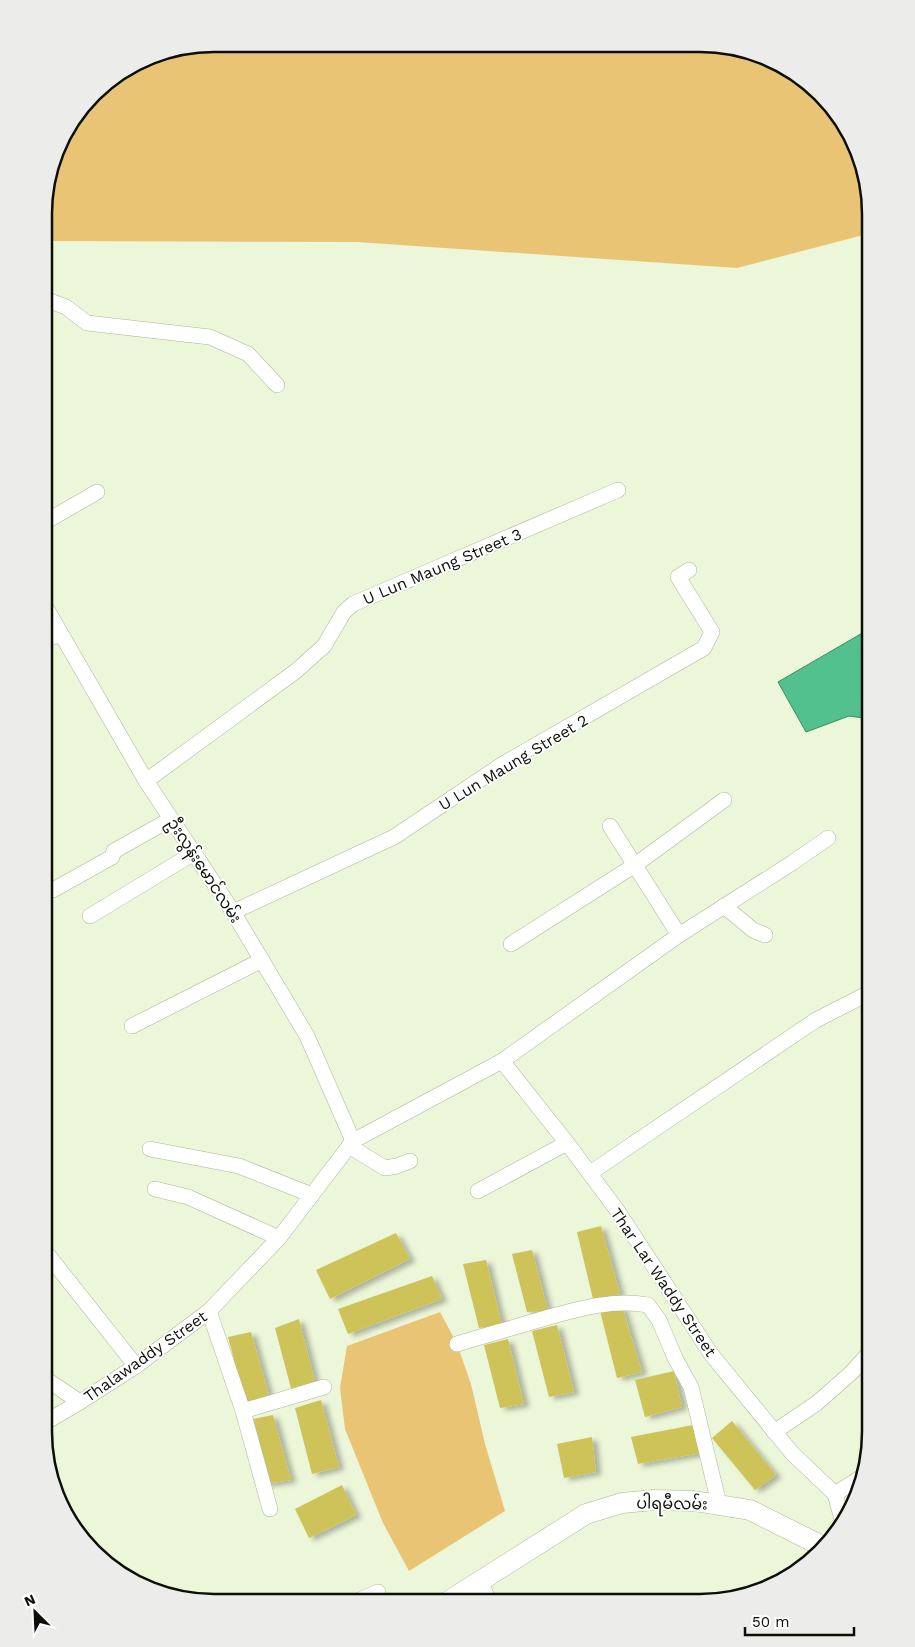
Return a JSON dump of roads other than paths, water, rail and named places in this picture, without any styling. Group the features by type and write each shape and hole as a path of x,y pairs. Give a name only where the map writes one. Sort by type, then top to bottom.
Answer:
{"main road":[{"name":"ပါရမီလမ်း","path":"459,1594 586,1514 622,1503 654,1500 694,1501 750,1510 817,1544"}],"street":[{"path":"52,302 66,307 87,322 210,338 248,354 277,384"},
{"name":"U Lun Maung Street 3","path":"146,781 296,671 324,646 344,612 353,604 618,490"},
{"path":"52,518 97,492"},
{"name":"U Lun Maung Street 2","path":"233,912 394,836 503,764 704,648 712,632 678,577 689,570"},
{"name":"ဦးလွန်းမောင်လမ်း","path":"52,618 146,781 233,912 307,1036 351,1143"},
{"path":"52,637 61,634"},
{"path":"511,944 635,865 724,800"},
{"path":"52,890 112,857 114,851 171,818"},
{"path":"610,826 679,935"},
{"path":"410,1161 385,1168 351,1143 502,1061 679,935 828,838"},
{"path":"90,916 194,853"},
{"path":"724,906 753,930 765,935"},
{"path":"132,1026 262,960"},
{"path":"590,1174 816,1020 862,997"},
{"name":"Thar Lar Waddy Street","path":"502,1061 567,1142 618,1210 712,1354 792,1453 835,1494"},
{"path":"478,1191 567,1142"},
{"name":"Thalawaddy Street","path":"52,1418 136,1366 209,1311 279,1238 351,1143"},
{"path":"150,1149 239,1166 312,1195"},
{"path":"155,1189 188,1197 279,1238"},
{"path":"52,1260 136,1366"},
{"path":"457,1344 564,1313 600,1305 622,1302 648,1305 660,1320 675,1358 691,1387 719,1504"},
{"path":"209,1311 243,1412 270,1509"},
{"path":"774,1432 817,1402 851,1373 862,1361"},
{"path":"52,1383 80,1402"},
{"path":"243,1412 324,1388"},
{"path":"841,1514 835,1494 855,1481"},
{"path":"480,1581 485,1594"},
{"path":"373,1594 378,1592"}]}
